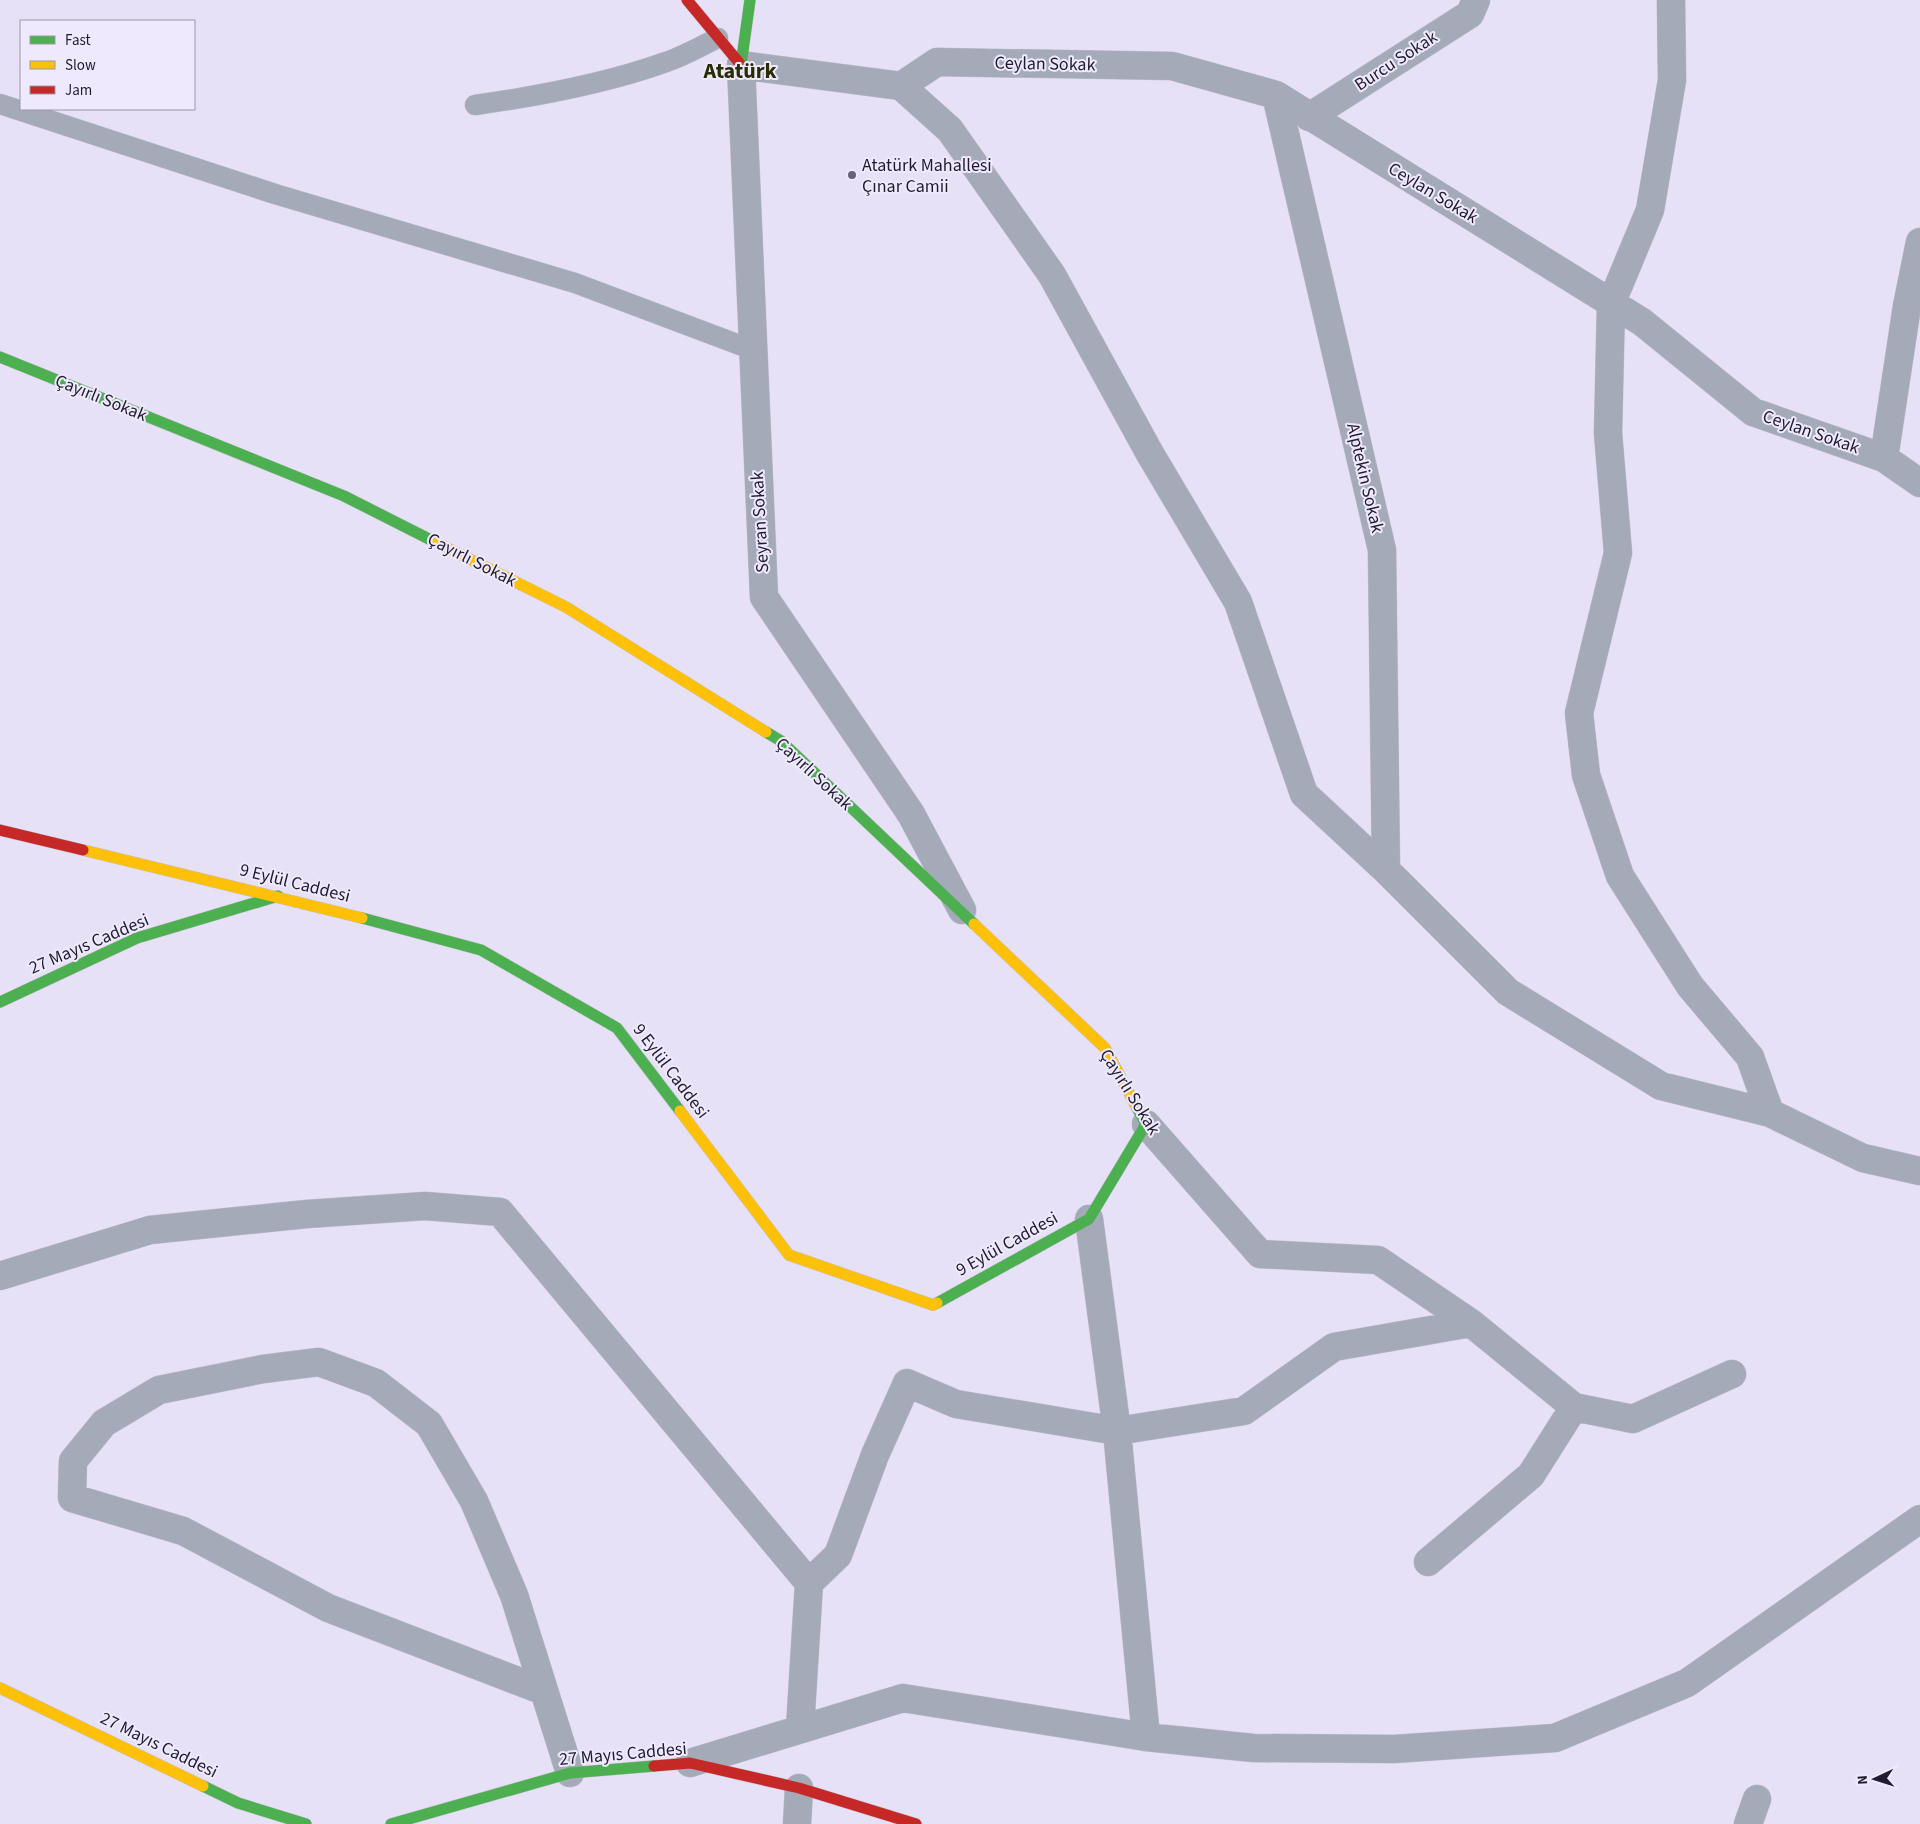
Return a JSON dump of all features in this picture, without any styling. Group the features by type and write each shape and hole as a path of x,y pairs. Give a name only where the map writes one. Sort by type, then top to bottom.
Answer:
{"street":[{"path":"687,0 740,65 901,86 950,130 1052,275 1149,452 1238,602 1304,794 1386,870 1508,992 1661,1086 1770,1112 1863,1158 1920,1171"},
{"path":"740,65 750,0"},
{"name":"Burcu Sokak","path":"1309,117 1470,14 1476,0"},
{"path":"1671,0 1672,80 1650,210 1611,304 1608,433 1618,552 1579,713 1586,775 1620,876 1690,986 1750,1058 1770,1112"},
{"name":"Ceylan Sokak","path":"901,86 937,62 1172,66 1276,95 1642,322 1753,412 1884,458 1920,483"},
{"name":"Seyran Sokak","path":"740,65 764,597 911,814 968,920"},
{"name":"Alptekin Sokak","path":"1276,95 1382,550 1386,870"},
{"path":"1884,458 1907,306 1920,242"},
{"name":"Çayırlı Sokak","path":"0,358 344,496 566,606 782,741 1104,1048 1146,1124 1260,1254 1378,1260 1471,1323 1574,1407"},
{"name":"9 Eylül Caddesi","path":"0,830 279,896 481,950 618,1028 789,1255 933,1305 1089,1219"},
{"name":"27 Mayıs Caddesi","path":"0,1002 137,938 279,896"},
{"path":"1146,1124 1089,1219 1117,1430 1146,1737"},
{"path":"0,1276 150,1230 307,1214 425,1206 500,1212 809,1582"},
{"path":"800,1728 809,1582 838,1554 875,1455 907,1383 956,1404 1117,1430 1244,1411 1334,1348 1471,1323"},
{"path":"544,1691 328,1608 183,1531 72,1498 73,1461 104,1423 159,1390 263,1369 319,1362 376,1383 429,1424 474,1500 514,1595 570,1773"},
{"path":"1428,1562 1531,1475 1574,1407 1633,1419 1732,1374"},
{"path":"690,1763 903,1698 1146,1737 1253,1748 1375,1749 1555,1738 1687,1682 1920,1519"},
{"name":"27 Mayıs Caddesi","path":"0,1688 238,1803 306,1824"},
{"name":"27 Mayıs Caddesi","path":"392,1824 570,1773 690,1763 799,1788 916,1824"},
{"path":"797,1824 799,1788"},
{"path":"1748,1824 1757,1799"}],"lane":[{"path":"475,105 521,98 613,77 667,62 718,38"},
{"path":"0,104 275,194 576,283 753,350"}],"traffic: fast":[{"path":"741,65 750,0"},
{"path":"0,357 344,496 435,542"},
{"path":"766,732 781,741 974,924"},
{"path":"0,1002 137,938 278,896"},
{"path":"362,918 481,950 617,1028 680,1111"},
{"path":"937,1303 1089,1219 1146,1124 1136,1106"},
{"path":"391,1824 570,1773 654,1766"},
{"path":"203,1786 238,1803 306,1824"}],"traffic: slow":[{"path":"435,542 566,607 766,732"},
{"path":"83,850 362,918"},
{"path":"974,924 1105,1048 1136,1106"},
{"path":"680,1111 789,1255 933,1305 937,1303"},
{"path":"0,1688 203,1786"}],"traffic: jam":[{"path":"687,0 741,65"},
{"path":"0,830 83,850"},
{"path":"654,1766 690,1763 799,1788 916,1824"}],"place":[{"name":"Atatürk Mahallesi Çınar Camii","path":"852,175"}],"district":[{"name":"Atatürk","path":"740,71"}]}
